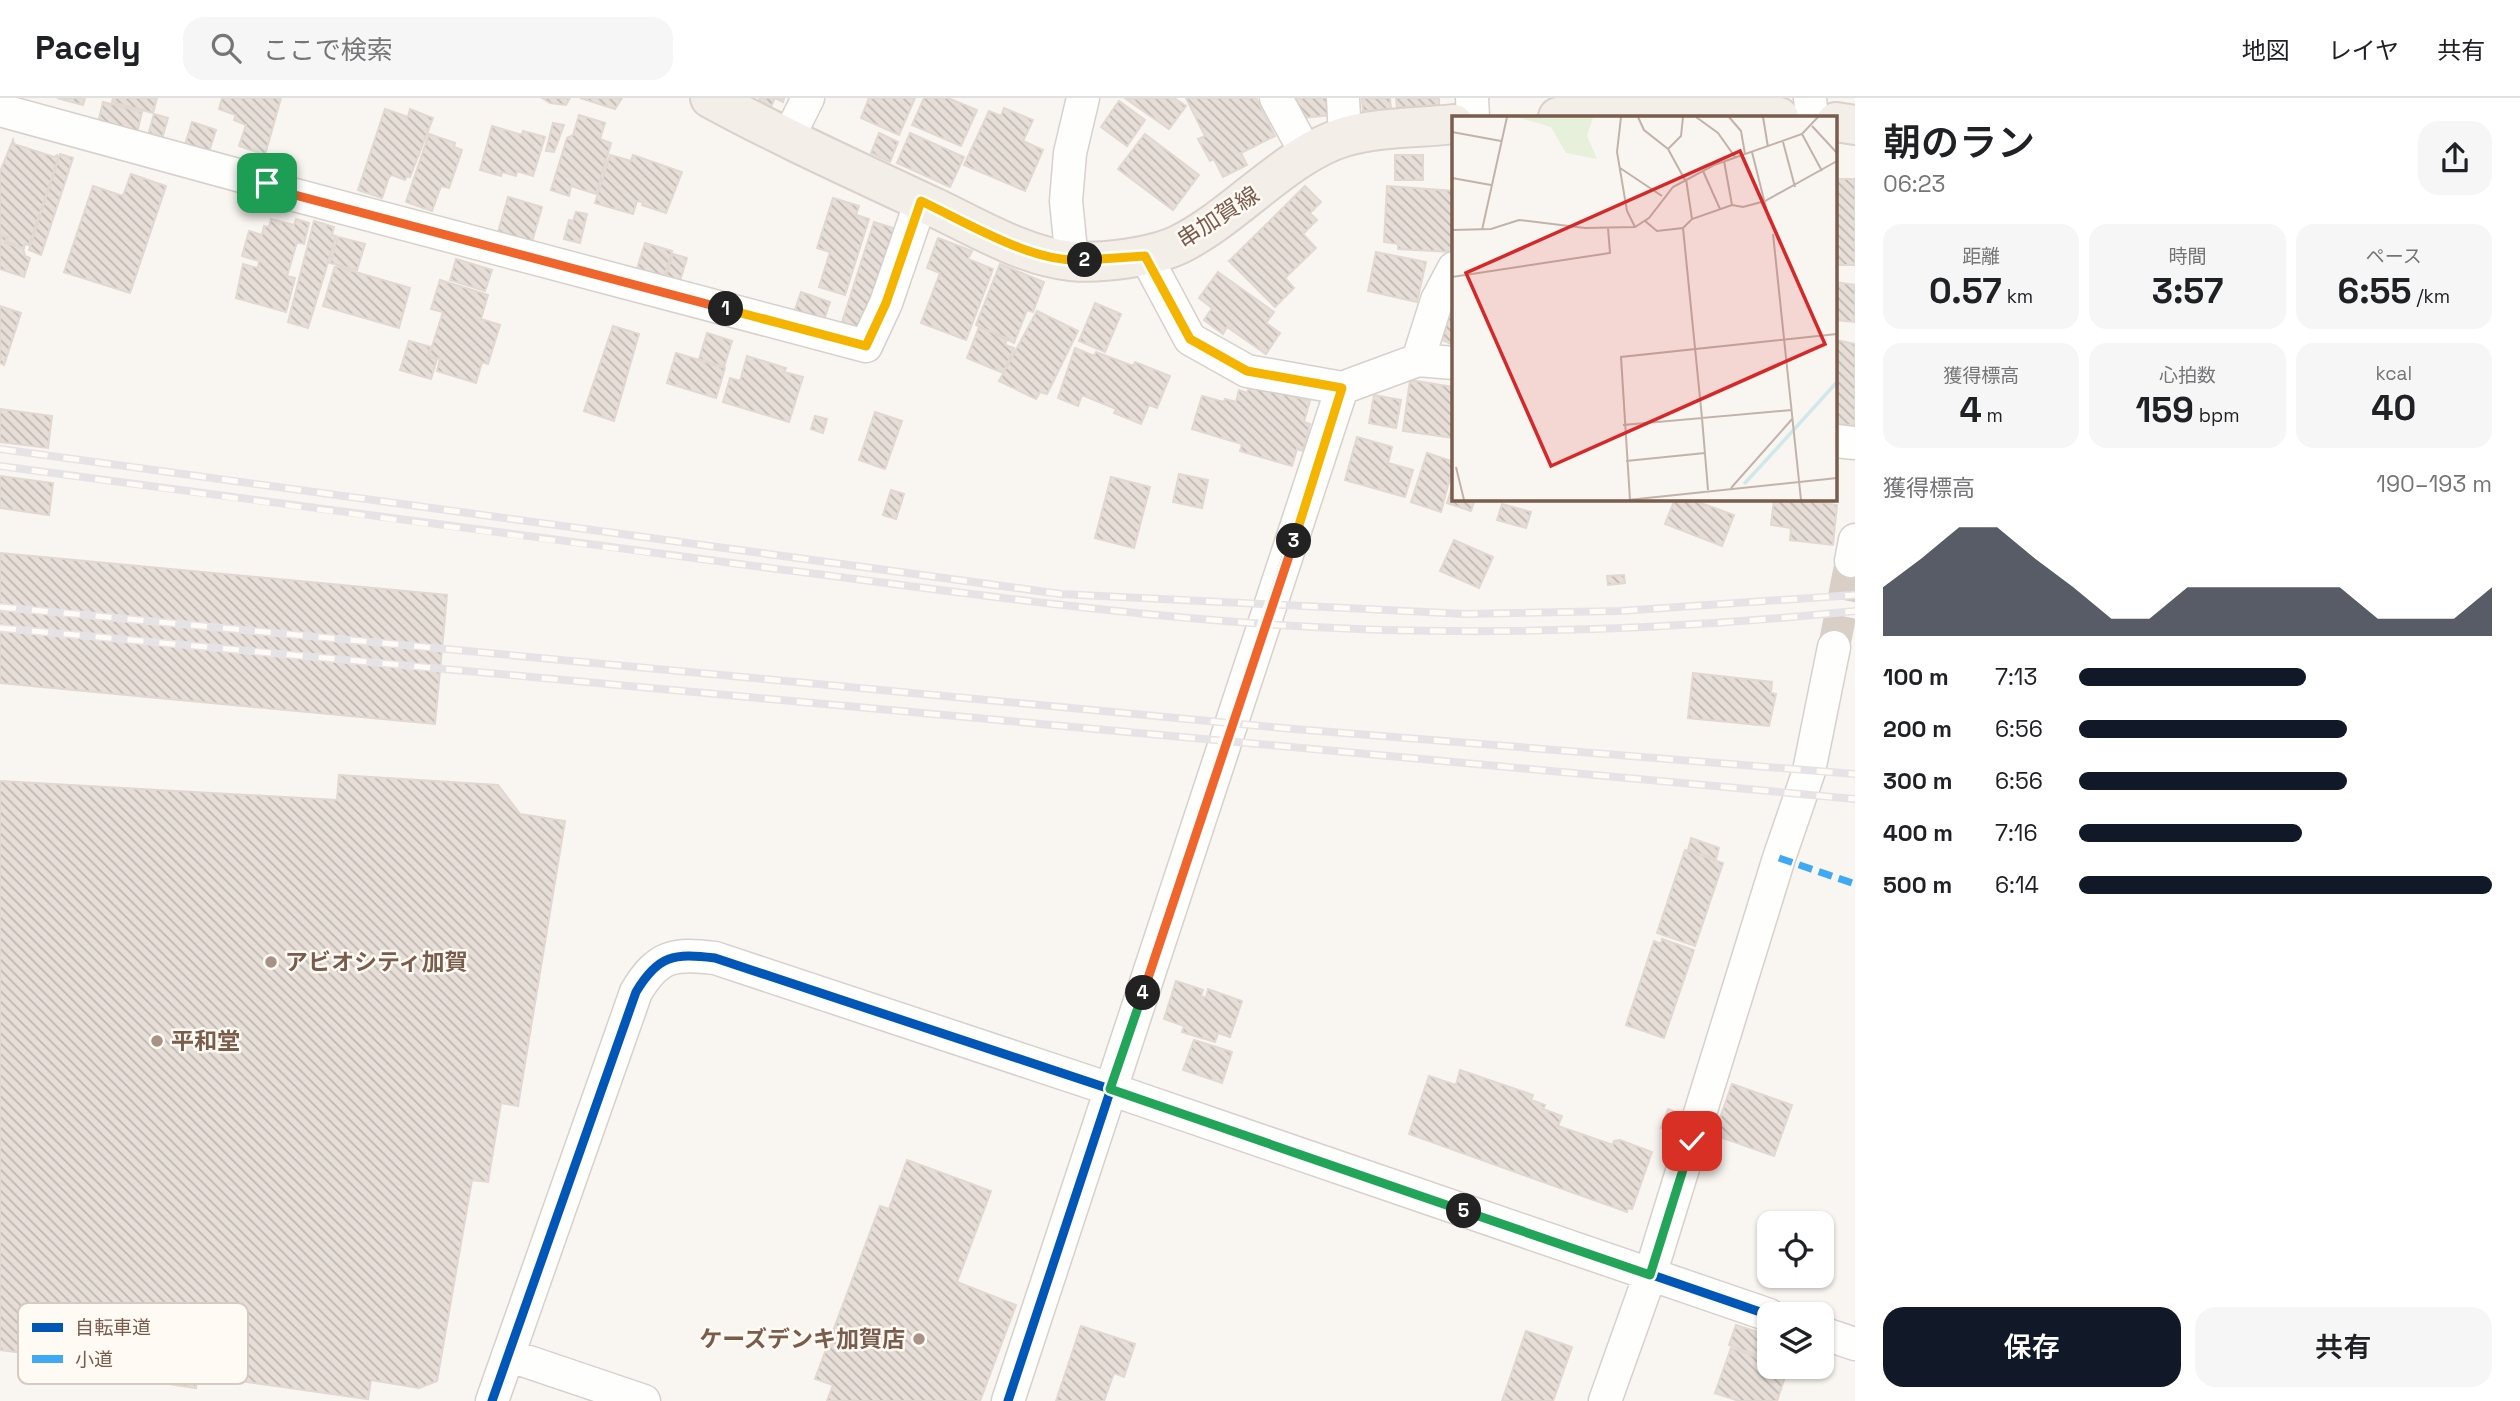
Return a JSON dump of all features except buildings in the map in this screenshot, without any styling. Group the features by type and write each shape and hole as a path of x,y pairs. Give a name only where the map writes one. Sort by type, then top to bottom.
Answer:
{"main road":[{"name":"串加賀線","path":"710,98 788,140 1032,252 1072,261 1145,256 1177,246 1207,230 1307,155 1345,137 1452,124"},
{"path":"1600,116 1674,113 1754,116"}],"street":[{"path":"788,140 808,98"},
{"path":"1072,261 1066,201 1070,153 1083,98"},
{"path":"1276,98 1307,155"},
{"path":"1343,98 1345,137"},
{"path":"1472,98 1473,116"},
{"path":"1810,98 1812,116"},
{"path":"0,110 267,183 291,194 866,346 886,303 921,201"},
{"path":"1145,256 1190,339 1247,371 1342,388 1418,360 1452,362"},
{"path":"1418,360 1437,300 1452,272"},
{"path":"1008,1401 1342,388"},
{"path":"1605,1401 1650,1275 1779,858 1810,771 1834,647"},
{"path":"492,1401 636,992 649,970 666,959 687,955 715,958 1110,1089 1757,1311"},
{"path":"1834,1337 1855,1344"},
{"path":"508,1355 644,1401"}],"tunnel":[{"path":"1834,647 1851,561"}],"railway":[{"path":"0,449 1061,594 1466,614 1620,611 1855,595"},
{"path":"0,466 940,590 1237,622 1391,630 1546,630 1701,624 1855,611"},
{"path":"0,607 1294,729 1855,774"},
{"path":"0,628 1855,799"}],"marked path":[{"path":"1779,858 1855,884"}],"cycle path":[{"path":"1008,1401 1342,388"},
{"path":"492,1401 636,992 652,970 660,964 668,959 688,956 715,958 1110,1089 1757,1311"}],"place":[{"name":"アビオシティ加賀","path":"271,962"},
{"name":"平和堂","path":"157,1041"},
{"name":"ケーズデンキ加賀店","path":"919,1339"}],"route":[{"path":"267,183 291,194 866,346 886,303 921,201 1032,252 1072,261 1145,256 1190,339 1247,371 1342,388 1306,504 1110,1089 1650,1275 1692,1141"}]}
